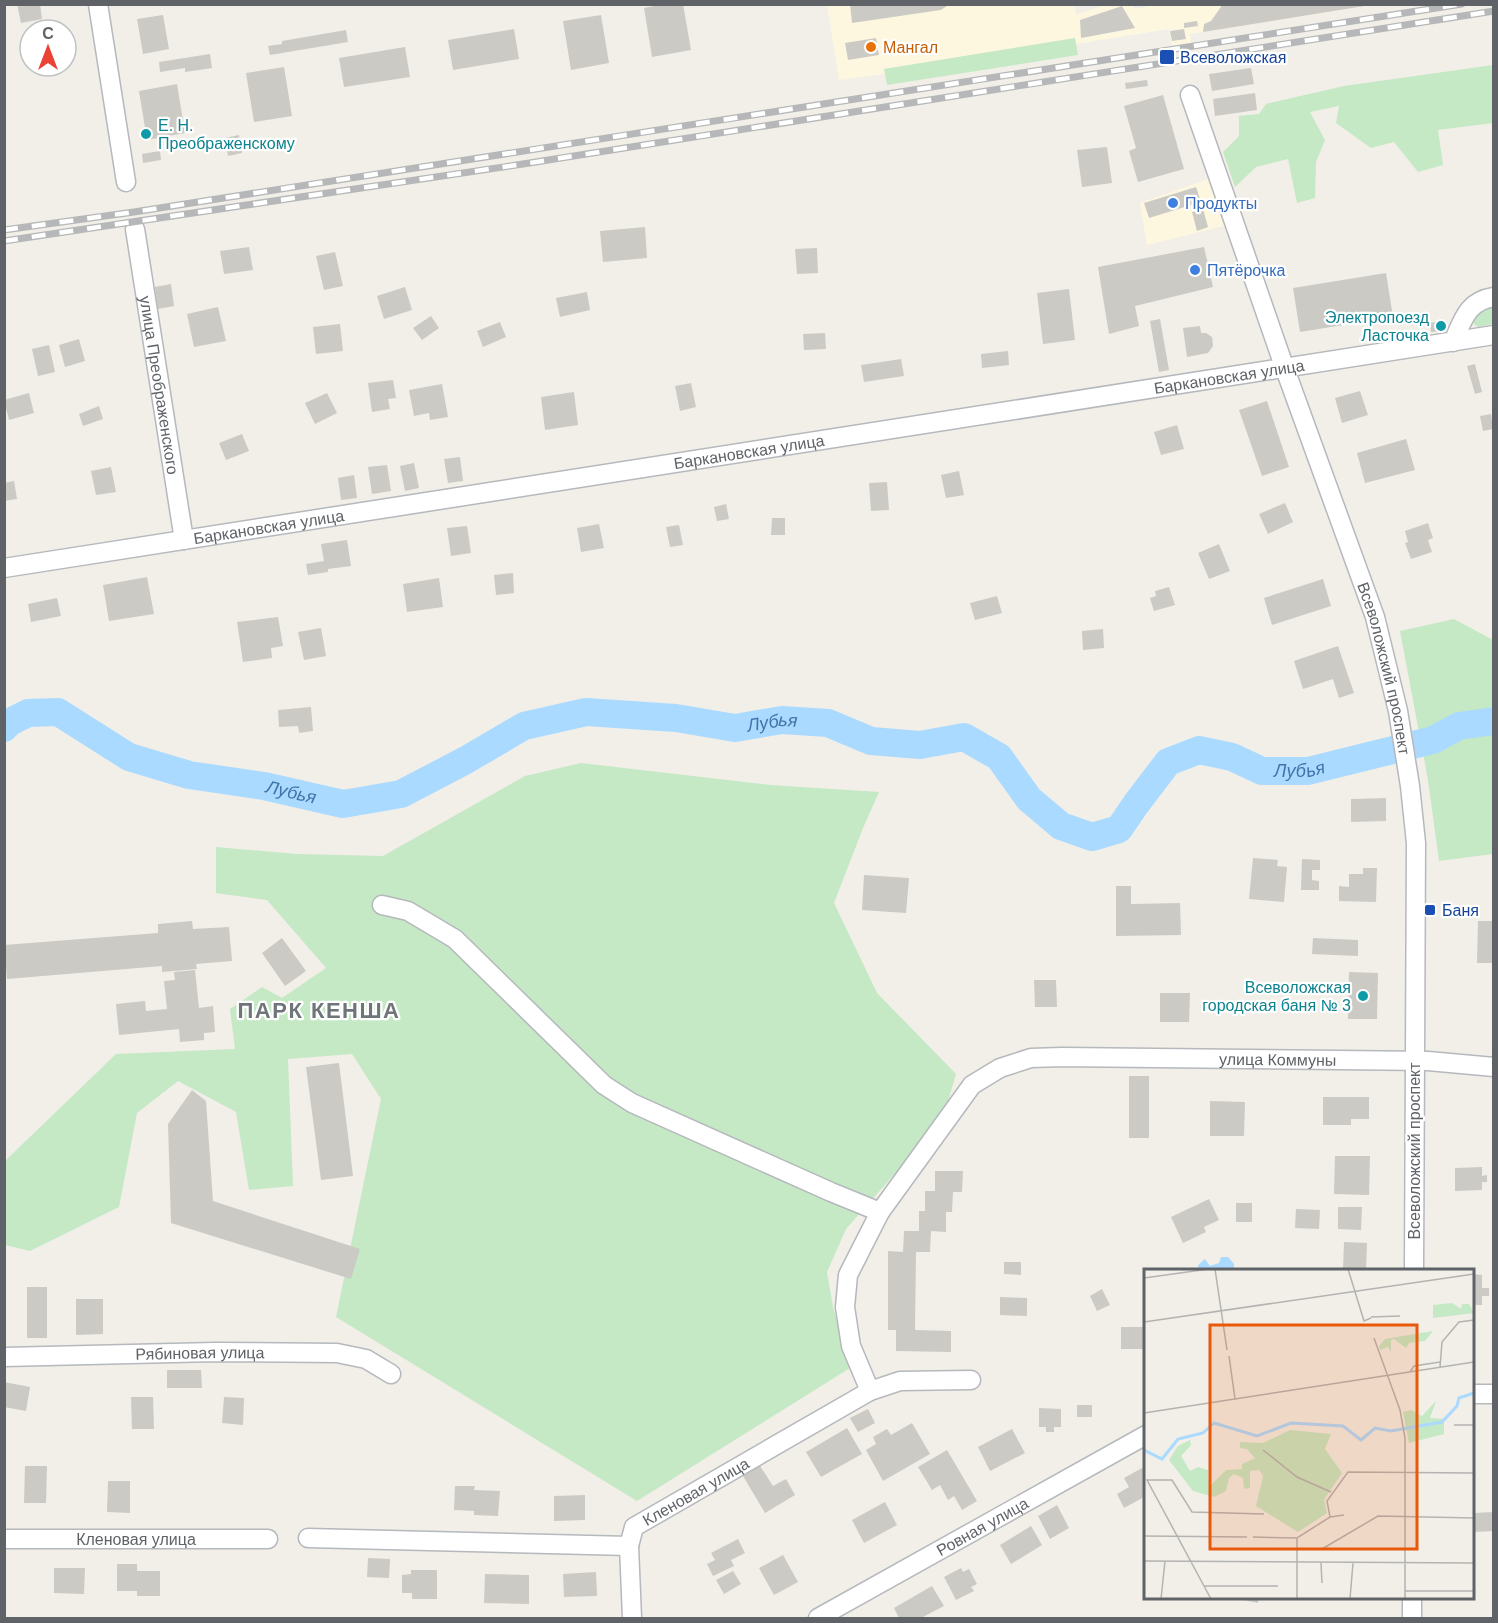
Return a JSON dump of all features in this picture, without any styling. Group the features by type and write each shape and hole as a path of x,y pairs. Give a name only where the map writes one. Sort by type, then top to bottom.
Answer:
{"street":[{"path":"98,4 126,182"},
{"name":"Всеволожский проспект","path":"1190,95 1375,617 1398,711 1416,843 1414,1269"},
{"name":"улица Преображенского","path":"135,229 184,540"},
{"path":"1453,342 1469,309 1481,299 1494,297"},
{"name":"Баркановская улица","path":"4,567 1494,335"},
{"path":"382,906 408,911 455,939 604,1084 632,1103 880,1212"},
{"name":"улица Коммуны","path":"870,1391 851,1346 845,1307 848,1275 880,1212 972,1085 1000,1068 1031,1058 1062,1057 1415,1061 1494,1067"},
{"name":"Рябиновая улица","path":"4,1356 337,1353 366,1359 391,1374"},
{"name":"Кленовая улица","path":"630,1546 634,1527 870,1391 900,1381 971,1380"},
{"path":"1474,1394 1494,1394"},
{"name":"Ровная улица","path":"818,1618 1144,1436"},
{"path":"308,1538 630,1546 632,1618"},
{"name":"Кленовая улица","path":"4,1539 268,1539"},
{"path":"1412,1599 1412,1618"}],"shaded area":[{"path":"1074,4 1076,15 1107,4 1132,5 1135,9 1161,4 1374,5 1190,34 1191,43 1172,46 1169,29 1076,44 1075,39 884,69 885,74 839,80 827,5"},
{"path":"1208,179 1224,226 1147,245 1140,203"}],"green space":[{"path":"1075,38 1078,55 887,85 884,69"},
{"path":"1493,65 1493,123 1438,130 1443,165 1418,172 1394,142 1371,148 1336,123 1339,106 1310,112 1325,140 1316,162 1315,198 1297,203 1288,159 1256,167 1235,187 1223,152 1239,136 1239,116 1259,114 1266,104 1344,86"},
{"path":"1493,305 1493,324 1478,327 1474,324 1473,318 1477,309"},
{"path":"1454,619 1493,640 1493,854 1439,861 1428,780 1400,631"},
{"path":"581,763 770,785 879,792 834,903 877,993 956,1074 943,1119 846,1229 827,1272 833,1307 850,1368 637,1501 336,1317 381,1099 352,1054 288,1059 293,1186 249,1190 236,1112 178,1081 137,1113 119,1207 30,1251 5,1245 5,1161 116,1054 235,1049 230,1009 262,987 282,998 326,968 267,900 216,893 216,847 296,854 383,856 525,776"}],"water":[{"path":"1221,1257 1228,1257 1234,1264 1234,1269 1197,1269 1205,1259 1210,1266 1219,1263"}],"building":[{"path":"17,4 40,4 42,18 20,18"},
{"path":"664,4 683,4 691,50 652,57 644,8"},
{"path":"850,4 950,4 941,10 852,23"},
{"path":"1223,4 1365,4 1365,6 1203,32 1204,24 1211,21"},
{"path":"1122,6 1135,28 1081,38 1080,20"},
{"path":"163,15 169,49 143,54 137,19"},
{"path":"601,15 609,63 571,70 563,21"},
{"path":"1197,21 1198,26 1184,28 1184,23"},
{"path":"514,29 519,59 453,70 448,40"},
{"path":"1184,29 1186,39 1172,41 1170,31"},
{"path":"346,30 348,42 270,55 268,46 282,44 282,41"},
{"path":"876,38 879,55 848,60 845,43"},
{"path":"405,47 410,77 344,87 339,58"},
{"path":"210,54 212,68 185,72 185,68 160,72 159,62"},
{"path":"284,67 292,116 254,122 246,73"},
{"path":"1251,68 1254,84 1212,91 1209,74"},
{"path":"1147,80 1148,86 1126,89 1125,83"},
{"path":"177,84 185,133 147,140 139,91"},
{"path":"1255,93 1257,110 1215,116 1213,99"},
{"path":"1163,95 1184,169 1138,182 1129,151 1136,148 1124,106"},
{"path":"239,135 242,153 228,156 225,138"},
{"path":"1107,147 1112,183 1082,187 1077,150"},
{"path":"160,151 161,160 143,163 142,154"},
{"name":"Продукты","path":"1196,187 1201,202 1149,218 1144,203"},
{"path":"1203,209 1208,227 1197,231 1192,212"},
{"path":"645,227 647,258 603,262 600,231"},
{"path":"249,247 253,270 224,274 220,251"},
{"path":"1204,247 1213,287 1135,306 1139,326 1109,334 1098,267"},
{"path":"817,248 818,273 797,274 795,249"},
{"path":"335,252 343,286 324,290 316,256"},
{"path":"1386,273 1393,317 1300,332 1293,288"},
{"path":"171,284 174,306 158,309 155,287"},
{"path":"405,287 412,310 384,319 377,296"},
{"path":"1069,289 1075,340 1043,344 1037,293"},
{"path":"587,292 590,310 560,317 556,298"},
{"path":"218,307 226,341 194,347 187,314"},
{"path":"431,316 439,328 422,340 413,328"},
{"path":"1160,319 1169,370 1159,372 1150,321"},
{"path":"1440,321 1442,331 1431,332 1430,323"},
{"path":"500,322 506,337 483,347 477,331"},
{"path":"340,324 343,351 316,354 313,327"},
{"path":"1200,326 1201,333 1212,337 1213,346 1208,353 1187,357 1183,328"},
{"path":"825,333 826,349 804,350 803,334"},
{"path":"79,339 85,361 65,367 59,345"},
{"path":"49,345 55,372 38,376 32,349"},
{"path":"1008,351 1009,365 982,368 981,354"},
{"path":"901,359 904,376 864,382 861,365"},
{"path":"1475,364 1482,392 1475,394 1467,366"},
{"path":"393,380 396,398 388,399 390,409 372,412 368,383"},
{"path":"691,383 696,407 680,411 675,386"},
{"path":"442,384 448,417 430,420 429,413 414,416 409,390"},
{"path":"1360,391 1368,415 1342,423 1335,398"},
{"path":"574,392 578,425 545,430 541,397"},
{"path":"29,393 34,413 9,420 4,400"},
{"path":"327,393 337,413 315,424 305,403"},
{"path":"1267,401 1289,467 1262,476 1239,410"},
{"path":"99,406 103,419 83,426 79,414"},
{"path":"1491,414 1493,429 1483,431 1480,416"},
{"path":"1177,425 1184,449 1161,455 1154,432"},
{"path":"242,434 249,451 226,460 219,443"},
{"path":"1406,439 1415,470 1365,483 1357,453"},
{"path":"460,457 463,481 448,483 444,459"},
{"path":"414,463 419,488 405,491 400,466"},
{"path":"387,465 391,491 372,494 368,467"},
{"path":"111,467 116,492 96,495 91,471"},
{"path":"959,471 964,495 946,498 941,475"},
{"path":"354,475 357,498 341,500 338,478"},
{"path":"14,481 17,499 4,501 4,483"},
{"path":"887,482 889,510 871,511 869,483"},
{"path":"1285,503 1293,522 1268,534 1259,514"},
{"path":"726,504 729,519 717,521 714,507"},
{"path":"772,518 785,518 785,535 771,535"},
{"path":"1428,523 1433,538 1428,540 1432,552 1411,559 1405,543 1408,542 1405,531"},
{"path":"599,524 604,548 581,552 577,528"},
{"path":"679,525 683,545 670,547 666,527"},
{"path":"467,526 471,553 451,556 447,528"},
{"path":"347,540 351,566 308,575 306,564 324,561 321,544"},
{"path":"1219,544 1230,571 1209,579 1198,553"},
{"path":"513,573 514,593 496,595 494,575"},
{"path":"147,577 154,614 109,621 103,585"},
{"path":"439,578 443,607 407,612 403,584"},
{"path":"1323,579 1331,606 1272,625 1264,598"},
{"path":"1169,587 1175,605 1154,611 1150,598 1156,596 1155,591"},
{"path":"997,596 1002,613 975,620 970,603"},
{"path":"57,598 61,616 31,622 28,604"},
{"path":"278,617 283,646 271,648 272,658 243,662 237,622"},
{"path":"321,628 326,656 304,660 298,632"},
{"path":"1103,629 1104,648 1083,650 1082,631"},
{"path":"1338,646 1354,693 1339,698 1333,679 1303,689 1294,661"},
{"path":"311,707 313,731 299,733 298,726 279,727 278,710"},
{"path":"1386,798 1386,821 1351,822 1351,799"},
{"path":"1253,858 1278,860 1277,866 1287,867 1284,902 1249,899"},
{"path":"1302,859 1320,860 1320,870 1312,870 1312,880 1319,881 1319,890 1301,890"},
{"path":"1363,868 1377,868 1376,902 1339,901 1339,886 1349,887 1349,874 1363,874"},
{"path":"864,875 909,878 906,913 862,910"},
{"path":"1116,886 1131,886 1131,904 1180,903 1181,935 1116,936"},
{"path":"192,921 193,929 229,927 232,961 196,964 197,969 162,972 162,966 7,979 4,945 158,933 158,924"},
{"path":"1478,921 1494,921 1494,963 1477,963"},
{"path":"282,938 306,971 285,986 262,953"},
{"path":"1313,938 1358,940 1358,956 1312,954"},
{"path":"195,970 199,1008 213,1006 215,1032 204,1033 204,1040 180,1042 179,1029 119,1035 116,1004 145,1001 146,1011 167,1009 164,981 175,980 174,972"},
{"name":"Всеволожская городская баня № 3","path":"1349,972 1378,973 1377,1019 1348,1019"},
{"path":"1034,980 1056,980 1057,1007 1035,1007"},
{"path":"1160,993 1190,993 1189,1022 1160,1022"},
{"path":"339,1063 353,1176 321,1180 306,1067"},
{"path":"1129,1076 1149,1076 1149,1138 1129,1138"},
{"path":"192,1090 206,1101 213,1201 360,1249 351,1279 171,1223 168,1124"},
{"path":"1323,1097 1369,1097 1369,1119 1351,1119 1351,1125 1323,1125"},
{"path":"1210,1101 1245,1102 1244,1136 1210,1136"},
{"path":"1335,1156 1370,1156 1369,1195 1334,1194"},
{"path":"1482,1167 1482,1176 1487,1175 1487,1182 1482,1182 1482,1190 1455,1191 1455,1168"},
{"path":"935,1171 963,1171 962,1192 953,1192 952,1212 946,1212 946,1232 931,1231 930,1252 916,1252 915,1330 951,1331 951,1352 896,1351 896,1330 888,1330 888,1251 903,1252 904,1231 919,1231 919,1211 925,1211 925,1191 935,1191"},
{"path":"1209,1199 1219,1220 1204,1227 1206,1232 1183,1243 1171,1217"},
{"path":"1236,1203 1252,1203 1252,1222 1236,1222"},
{"path":"1338,1207 1362,1207 1361,1230 1338,1229"},
{"path":"1296,1209 1320,1210 1319,1229 1295,1228"},
{"path":"1344,1242 1367,1243 1366,1269 1343,1269"},
{"path":"1004,1262 1021,1262 1021,1275 1004,1274"},
{"path":"1474,1274 1482,1275 1482,1288 1489,1288 1489,1296 1482,1296 1482,1305 1474,1305"},
{"path":"27,1287 47,1287 47,1338 27,1338"},
{"path":"1102,1289 1110,1305 1097,1311 1090,1296"},
{"path":"1000,1297 1027,1298 1027,1316 1000,1315"},
{"path":"76,1299 103,1299 103,1334 76,1335"},
{"path":"1121,1327 1144,1327 1144,1349 1121,1349"},
{"path":"167,1370 201,1370 202,1388 167,1388"},
{"path":"4,1382 30,1387 26,1411 4,1407"},
{"path":"131,1397 153,1397 154,1429 132,1429"},
{"path":"224,1397 244,1398 243,1425 222,1423"},
{"path":"1077,1405 1092,1405 1092,1417 1077,1417"},
{"path":"1039,1408 1061,1409 1061,1427 1054,1427 1054,1432 1046,1432 1046,1427 1039,1427"},
{"path":"868,1409 875,1423 858,1432 850,1418"},
{"path":"912,1423 930,1454 883,1481 866,1450 876,1444 873,1437 887,1429 891,1435"},
{"path":"847,1428 862,1454 821,1477 806,1452"},
{"path":"1012,1429 1025,1453 990,1471 978,1447"},
{"path":"947,1450 977,1501 962,1510 954,1496 948,1500 940,1485 932,1490 918,1467"},
{"path":"25,1466 47,1466 46,1503 24,1503"},
{"path":"760,1466 773,1486 786,1479 795,1495 765,1513 743,1476"},
{"path":"1142,1468 1144,1471 1144,1497 1124,1508 1117,1494 1129,1487 1124,1478"},
{"path":"108,1481 130,1481 130,1513 107,1512"},
{"path":"455,1486 475,1486 474,1490 500,1491 498,1516 474,1515 474,1511 454,1510"},
{"path":"585,1495 585,1520 554,1521 554,1496"},
{"path":"885,1502 897,1525 864,1543 852,1520"},
{"path":"1057,1505 1069,1528 1050,1539 1038,1516"},
{"path":"1494,1512 1494,1531 1474,1532 1474,1513"},
{"path":"1031,1526 1042,1545 1011,1564 1000,1545"},
{"path":"738,1539 745,1553 731,1560 734,1566 713,1576 707,1564 715,1560 711,1553"},
{"path":"783,1555 798,1582 774,1595 759,1568"},
{"path":"368,1558 390,1559 389,1578 367,1577"},
{"path":"117,1564 137,1564 137,1571 160,1571 160,1596 137,1596 137,1591 117,1591"},
{"path":"54,1568 85,1568 84,1594 54,1593"},
{"path":"961,1568 963,1572 969,1569 977,1584 971,1587 974,1591 956,1600 944,1577"},
{"path":"411,1570 437,1570 437,1599 412,1599 412,1593 402,1593 402,1575 411,1574"},
{"path":"733,1571 741,1584 724,1594 716,1580"},
{"path":"596,1572 597,1596 564,1597 563,1574"},
{"path":"485,1574 529,1575 529,1604 484,1603"},
{"path":"932,1586 944,1606 921,1618 899,1618 894,1608"},
{"path":"1239,1599 1259,1599 1258,1603"}],"waterway":[{"name":"Лубья","path":"4,728 10,722 28,713 58,712 129,757 189,775 264,786 343,804 401,794 524,726 586,712 676,718 735,728 782,720 828,723 871,741 920,745 964,737 999,757 1029,799 1061,826 1092,837 1119,829 1168,762 1199,750 1232,757 1262,771 1308,771 1433,740 1459,726 1494,721"}],"railway":[{"path":"4,230 134,212 1462,4"},
{"path":"4,241 523,164 1494,11"}],"place":[{"name":"Мангал","path":"871,47"},
{"name":"Всеволожская","path":"1167,57"},
{"name":"Е. Н. Преображенскому","path":"146,134"},
{"name":"Продукты","path":"1173,203"},
{"name":"Пятёрочка","path":"1195,270"},
{"name":"Электропоезд Ласточка","path":"1441,326"},
{"name":"Баня","path":"1430,910"},
{"name":"Всеволожская городская баня № 3","path":"1363,996"}],"district":[{"name":"ПАРК КЕНША","path":"319,1010"}]}
